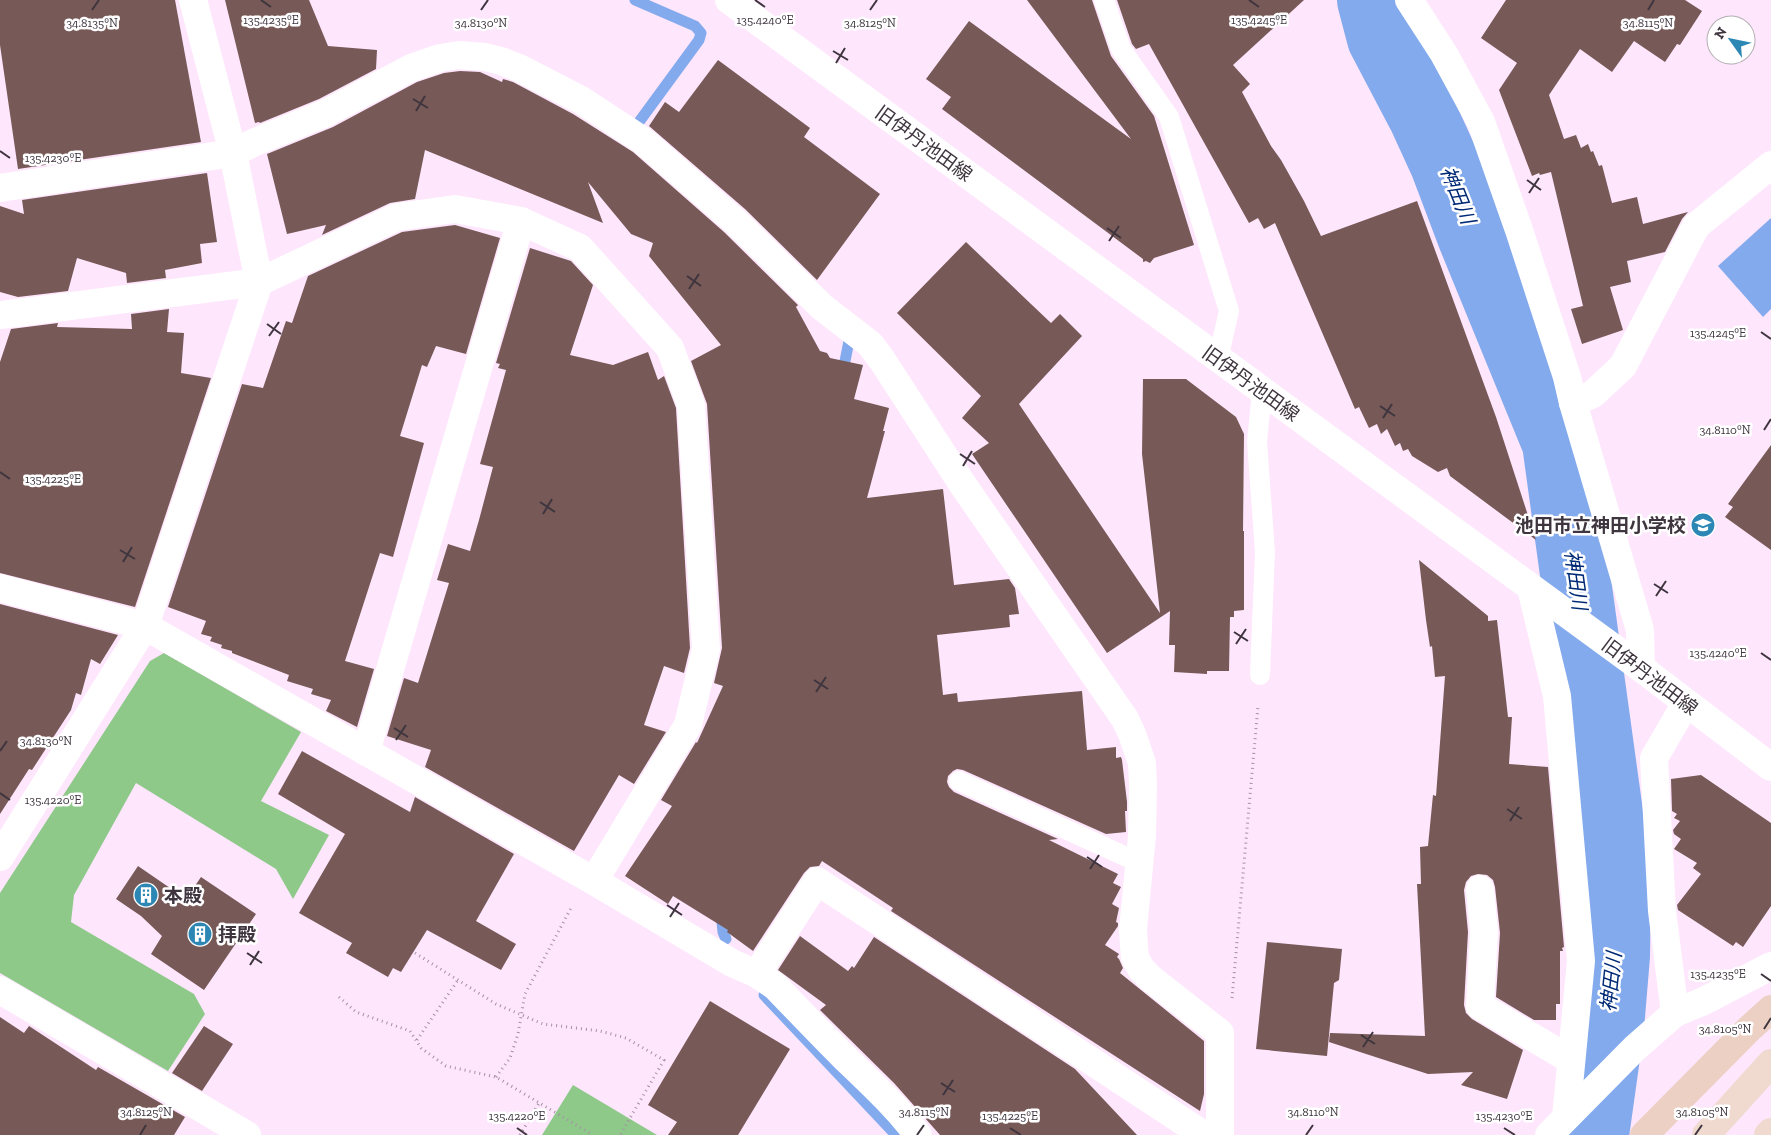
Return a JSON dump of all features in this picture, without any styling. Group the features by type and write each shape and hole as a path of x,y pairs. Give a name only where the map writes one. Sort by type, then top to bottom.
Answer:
{"highway":[{"path":"1644,1135 1771,1009"},
{"path":"1707,1133 1771,1064"},
{"path":"1768,1135 1771,1132"}],"street":[{"path":"0,857 145,626 259,282 232,153 193,0"},
{"name":"旧伊丹池田線","path":"729,0 1641,668 1771,767"},
{"path":"1409,0 1444,54 1481,122 1522,240 1567,377 1573,404 1640,630 1641,668"},
{"path":"0,188 232,153 326,113 411,68 440,58 459,55 485,57 519,68 581,100 642,140 735,221 822,308 870,344 1125,720 1135,740 1142,763 1143,792 1140,863 1133,929 1135,958 1142,970 1150,978 1220,1033 1220,1135"},
{"path":"1573,404 1593,394 1623,366 1696,226 1771,165"},
{"path":"0,316 259,282 397,217 455,209 521,221 580,248 670,348 691,405 706,649 688,725 594,881"},
{"path":"366,752 521,221"},
{"path":"0,588 145,626 594,881 732,963 756,974 775,986 890,1101 918,1135"},
{"path":"1541,595 1557,696 1581,961 1565,1119"},
{"path":"1675,1012 1662,911 1654,758 1686,703"},
{"path":"756,974 817,881 1204,1135"},
{"path":"1480,889 1484,932 1480,1006 1571,1060"},
{"path":"1565,1119 1635,1048 1675,1012 1704,1001 1771,966"},
{"path":"0,990 247,1135"}],"lane":[{"path":"1104,0 1121,49 1169,118 1229,311 1218,359"},
{"path":"1260,675 1265,552 1257,442 1262,391"},
{"path":"959,781 1140,863"}],"path":[{"path":"1220,1033 1230,1019 1260,675"},
{"path":"496,1077 510,1058 518,1034 525,994 572,908 594,881"},
{"path":"415,953 496,1004 521,1015 543,1024 600,1031 626,1038 664,1060 620,1135"},
{"path":"416,1040 458,980"},
{"path":"339,997 356,1012 410,1031 421,1048 446,1066 496,1077 593,1135"},
{"path":"520,1135 538,1103"}],"green space":[{"path":"164,653 301,732 261,801 329,835 293,899 276,869 136,783 74,895 71,922 194,994 205,1014 168,1071 0,973 0,893 150,661"},
{"path":"573,1085 657,1135 542,1135"}],"water":[{"path":"1771,218 1771,309 1763,317 1718,266"}],"building":[{"path":"0,0 175,0 201,142 18,169 0,45"},
{"path":"225,0 309,0 328,46 377,50 376,69 319,99 260,123 255,123"},
{"path":"1027,0 1092,0 1111,56 1154,116 1194,245 1154,258 1150,263 1143,262 1143,259 942,109 951,97 926,79 969,21 1131,139"},
{"path":"1117,0 1304,0 1233,65 1250,84 1242,92 1304,201 1321,236 1417,201 1496,417 1536,540 1450,476 1447,468 1438,472 1412,456 1408,449 1403,451 1400,443 1395,446 1387,429 1381,434 1377,424 1369,428 1359,407 1355,409 1275,223 1264,229 1258,218 1249,223 1149,44 1136,49 1132,44"},
{"path":"1506,0 1685,0 1702,11 1680,45 1677,44 1665,62 1634,41 1612,72 1580,49 1549,95 1564,139 1576,135 1581,148 1588,144 1599,166 1602,165 1612,203 1637,197 1643,224 1688,212 1682,219 1665,252 1627,261 1631,282 1610,287 1623,330 1582,344 1571,309 1583,306 1551,172 1532,176 1499,90 1517,63 1481,38"},
{"path":"718,60 810,128 804,137 880,194 817,280 745,209 649,126 665,102 679,112"},
{"path":"460,71 480,72 502,82 503,79 513,82 573,114 633,152 724,232 798,305 796,307 820,351 827,353 830,358 863,365 854,399 889,408 883,431 885,431 867,498 943,489 954,585 1009,579 1015,588 1019,614 1009,615 1010,627 937,635 943,695 957,693 958,702 1082,691 1087,750 1116,747 1116,758 1121,757 1122,760 1127,802 1127,811 1125,811 1126,832 1106,834 963,770 957,769 948,776 947,782 949,787 954,792 1058,839 1049,840 1118,874 1113,883 1121,887 1112,904 1119,908 1116,922 1118,926 1105,945 1119,954 1117,957 1123,968 1120,973 1204,1041 1204,1094 1200,1111 891,911 893,908 822,861 819,866 810,867 804,873 753,951 727,932 728,930 673,896 668,904 625,876 672,806 661,800 697,743 723,686 714,683 722,648 707,404 691,361 721,345 649,256 653,243 631,234 588,182 603,223 425,150 415,199 390,203 322,235 326,225 287,234 267,154 333,127 417,82 444,73"},
{"path":"207,173 217,242 200,244 202,263 165,270 166,278 127,283 126,273 77,258 68,291 18,297 0,292 0,206 24,214 22,200"},
{"path":"455,225 500,238 466,354 436,346 427,367 422,365 400,436 424,443 393,557 380,553 345,661 374,669 357,727 326,711 331,700 311,694 313,689 287,681 289,675 221,648 222,645 210,641 212,637 201,634 206,621 168,607 242,384 263,388 286,321 292,323 308,276 402,232"},
{"path":"966,242 1051,323 1060,314 1082,336 1019,404 1160,613 1142,454 1143,379 1186,379 1236,417 1244,434 1244,610 1234,611 1234,617 1230,617 1229,671 1207,671 1207,674 1174,672 1175,645 1169,645 1170,611 1107,653 972,454 989,443 962,418 981,396 897,313"},
{"path":"530,248 571,261 593,285 570,355 613,365 648,352 658,380 664,376 676,408 690,648 684,673 664,666 644,725 666,732 634,784 619,775 574,851 425,767 431,750 387,736 404,678 418,683 449,583 437,580 448,544 470,551 493,467 480,464 506,370 498,368 500,364 496,363"},
{"path":"169,309 167,332 184,333 181,373 211,378 135,607 0,573 0,362 11,329 58,323 57,327 132,329 131,314"},
{"path":"1771,445 1771,550 1725,517 1733,507 1728,504"},
{"path":"1419,560 1488,616 1488,621 1497,620 1508,717 1512,717 1509,764 1548,767 1564,947 1562,948 1563,951 1560,951 1560,1004 1556,1004 1556,1020 1534,1020 1496,997 1500,933 1493,880 1487,875 1478,874 1471,876 1466,882 1464,890 1468,932 1464,1005 1466,1013 1472,1019 1523,1050 1507,1099 1461,1085 1473,1072 1428,1074 1329,1042 1330,1033 1425,1036 1417,884 1421,884 1420,847 1428,846 1433,795 1436,796 1445,676 1435,677"},
{"path":"0,604 118,635 100,664 91,659 81,695 76,693 71,710 32,770 29,769 0,814"},
{"path":"302,751 410,812 415,797 514,854 476,921 516,944 501,970 427,930 401,972 393,968 388,977 346,953 352,943 299,913 345,834 278,794"},
{"path":"1701,775 1771,823 1771,906 1743,947 1736,942 1733,946 1678,910 1677,905 1701,874 1693,868 1697,863 1674,849 1681,839 1674,834 1673,830 1680,821 1674,818 1677,814 1672,811 1671,779"},
{"name":"拝殿","path":"138,866 186,899 201,877 256,914 204,990 151,954 162,936 141,916 116,899"},
{"path":"800,936 848,971 852,966 854,968 874,937 1075,1069 1137,1135 940,1135 894,1083 820,1010 826,1005 778,970"},
{"path":"1267,942 1342,949 1339,980 1334,983 1327,1056 1256,1049"},
{"path":"710,1001 790,1049 738,1135 668,1135 677,1122 648,1105"},
{"path":"0,1017 24,1033 29,1026 96,1070 98,1067 185,1117 174,1135 0,1135"},
{"path":"204,1026 233,1044 202,1091 172,1073"}],"waterway":[{"path":"635,0 695,26 701,33 699,40 636,126"},
{"name":"神田川","path":"1372,0 1382,38 1423,116 1445,164 1473,238 1557,443 1616,871 1615,956 1609,1028 1594,1135"},
{"path":"842,376 849,341"},
{"path":"721,913 723,932 726,939"},
{"path":"764,995 896,1135"}],"place":[{"name":"池田市立神田小学校","path":"1703,525"},
{"name":"本殿","path":"146,895"},
{"name":"拝殿","path":"200,934"}]}
